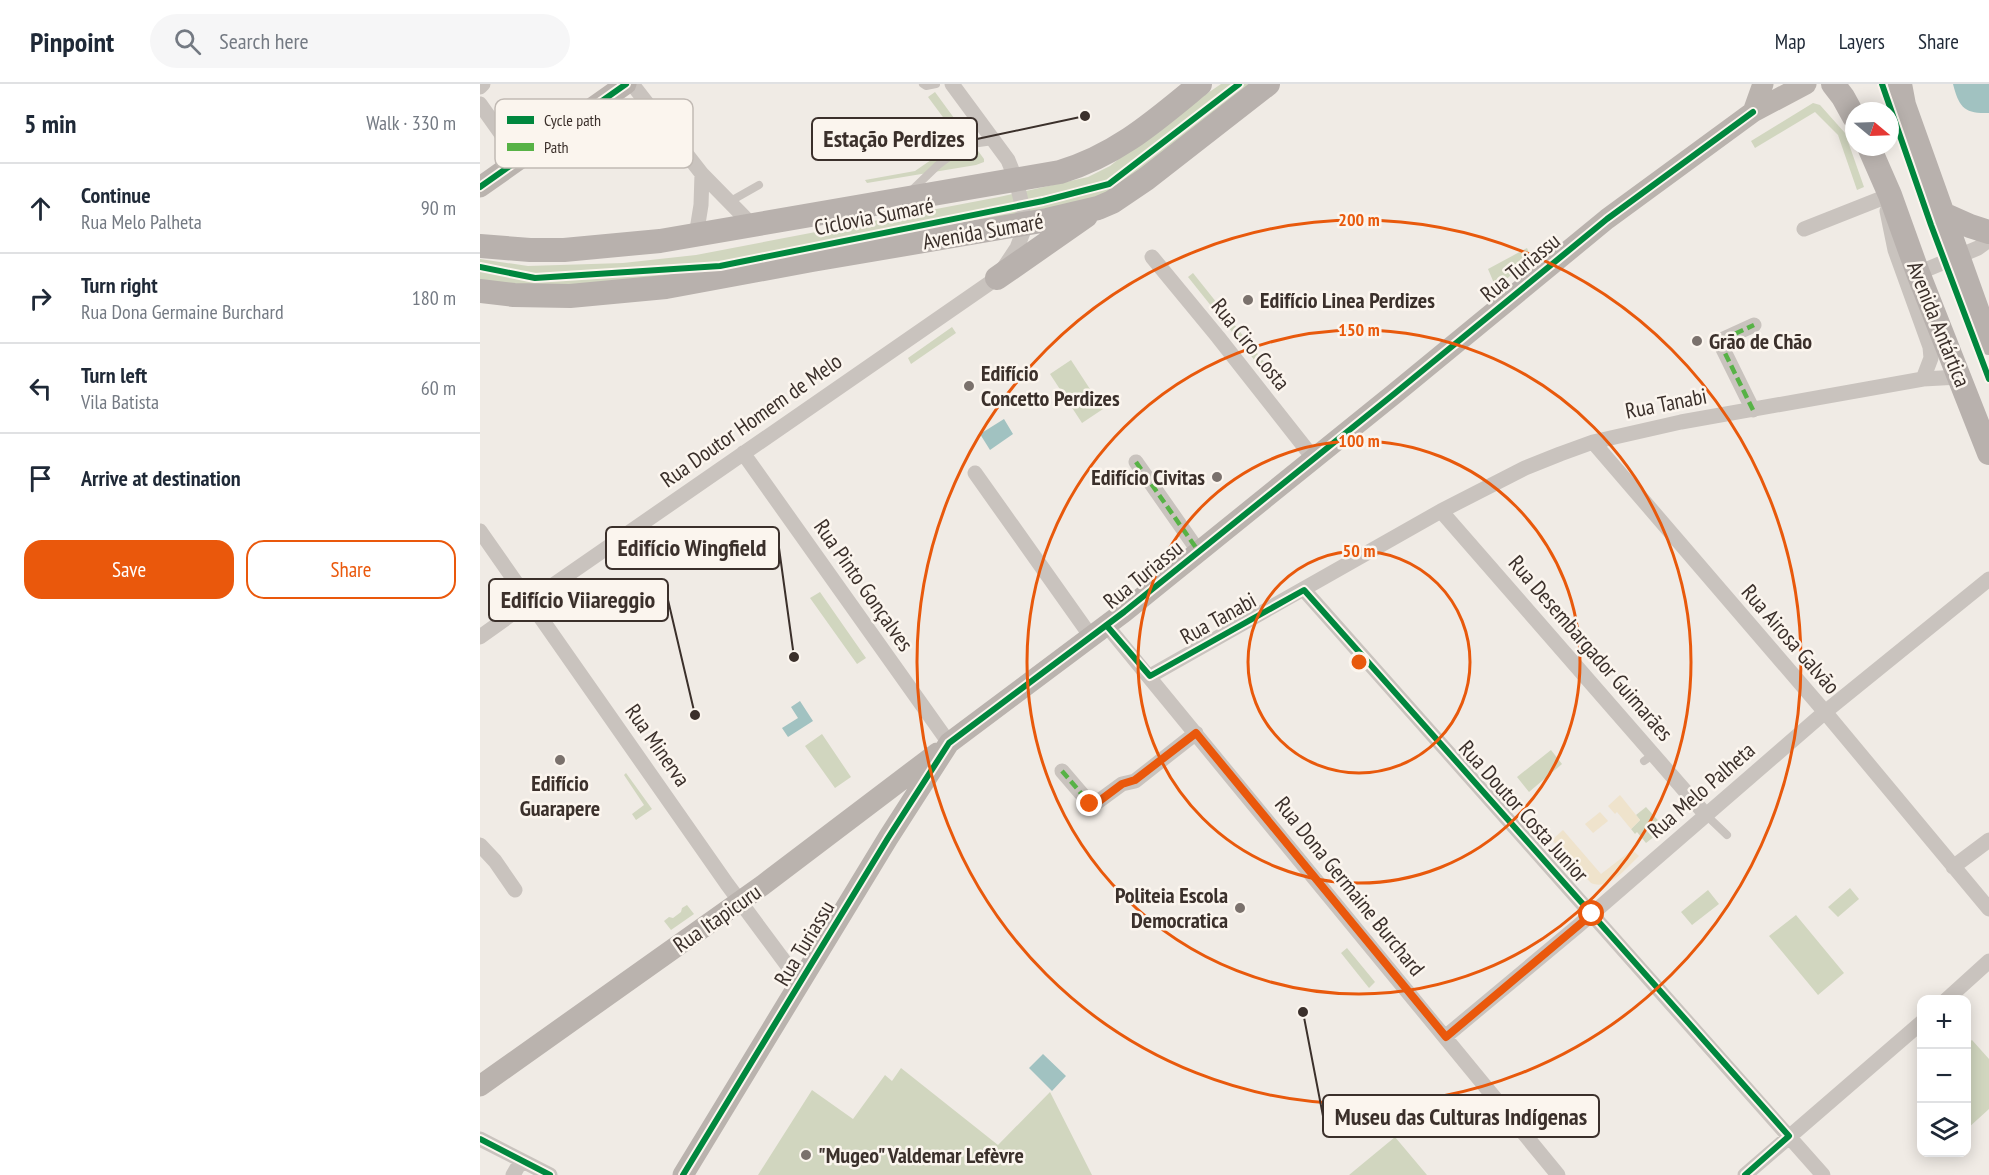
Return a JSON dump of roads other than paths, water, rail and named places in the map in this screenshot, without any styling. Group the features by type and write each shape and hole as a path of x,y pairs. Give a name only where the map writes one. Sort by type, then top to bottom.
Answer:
{"main road":[{"name":"Avenida Sumaré","path":"480,246 564,250 631,245 696,236 1068,170 1108,153 1132,138 1200,84"},
{"name":"Avenida Sumaré","path":"480,291 514,295 570,296 639,290 1026,223 1098,208 1112,202 1146,179 1268,84"},
{"path":"1833,84 1846,102"},
{"name":"Avenida Antártica","path":"1902,88 1957,257 1989,343"},
{"name":"Avenida Antártica","path":"1873,156 1989,453"},
{"path":"997,278 1098,208"},
{"path":"1943,214 1989,232"}],"street":[{"path":"605,99 626,84"},
{"path":"632,84 644,99"},
{"path":"952,84 1008,160 1016,180 1026,223"},
{"path":"1753,112 1763,84"},
{"name":"Rua Turiassu","path":"949,743 1100,632 1607,219 1753,112 1806,84"},
{"path":"480,104 495,125"},
{"path":"693,162 753,226"},
{"path":"480,187 506,168"},
{"path":"696,236 701,205 702,174"},
{"path":"1804,229 1890,195"},
{"name":"Avenida Antártica","path":"1890,195 1887,211 1891,234 1930,347 1931,358 1923,379"},
{"name":"Rua Doutor Homem de Melo","path":"480,637 997,278 1017,248 1026,223"},
{"path":"1917,273 1978,248 1989,240"},
{"name":"Rua Ciro Costa","path":"1152,257 1314,459"},
{"path":"1753,410 1719,341 1754,325"},
{"name":"Rua Tanabi","path":"1150,676 1442,511 1525,468 1593,442 1681,422 1923,379 1959,377"},
{"name":"Rua Airosa Galvão","path":"1593,442 1825,712 1989,909"},
{"name":"Rua Pinto Gonçalves","path":"743,453 949,743"},
{"path":"1136,462 1199,552"},
{"name":"Rua Dona Germaine Burchard","path":"975,473 1100,632 1150,676 1558,1175"},
{"name":"Rua Desembargador Guimarães","path":"1442,511 1647,755 1706,815"},
{"name":"Rua Minerva","path":"480,531 741,902 790,969 802,981"},
{"name":"Rua Melo Palheta","path":"1446,1037 1825,712 1989,579"},
{"name":"Rua Doutor Costa Junior","path":"1304,590 1823,1175"},
{"path":"1062,771 1092,806 1122,784 1135,780 1196,733"},
{"name":"Rua Itapicuru","path":"480,1086 741,902 860,813 920,775 949,743"},
{"name":"Rua Turiassu","path":"683,1175 888,838 920,775"},
{"path":"860,813 888,838"},
{"path":"1953,867 1989,840"},
{"path":"480,845 495,861 515,890"},
{"path":"1951,995 1989,961"},
{"path":"1745,1175 1917,1026"},
{"path":"480,1139 550,1175"},
{"path":"513,1175 521,1161"}],"lane":[{"path":"923,84 926,86 936,84"},
{"path":"902,199 938,165 965,144 994,140"},
{"path":"729,202 759,185"},
{"path":"1706,815 1727,835"}],"water":[{"path":"1953,84 1989,84 1989,113 1974,112 1964,108 1960,104"},
{"path":"1004,419 1013,434 990,450 980,434"},
{"path":"800,701 813,721 788,737 782,728 798,718 791,707"},
{"path":"1043,1054 1066,1076 1052,1091 1029,1068"}],"place":[{"name":"Estação Perdizes","path":"1085,116"},
{"name":"Edifício Linea Perdizes","path":"1248,300"},
{"name":"Grão de Chão","path":"1697,341"},
{"name":"Edifício Concetto Perdizes","path":"969,386"},
{"name":"Edifício Civitas","path":"1217,477"},
{"name":"Edifício Wingfield","path":"794,657"},
{"name":"Edifício Viiareggio","path":"695,715"},
{"name":"Edifício Guarapere","path":"560,760"},
{"name":"Politeia Escola Democratica","path":"1240,908"},
{"name":"Museu das Culturas Indígenas","path":"1303,1012"},
{"name":"\"Mugeo\" Valdemar Lefèvre","path":"806,1155"}]}
